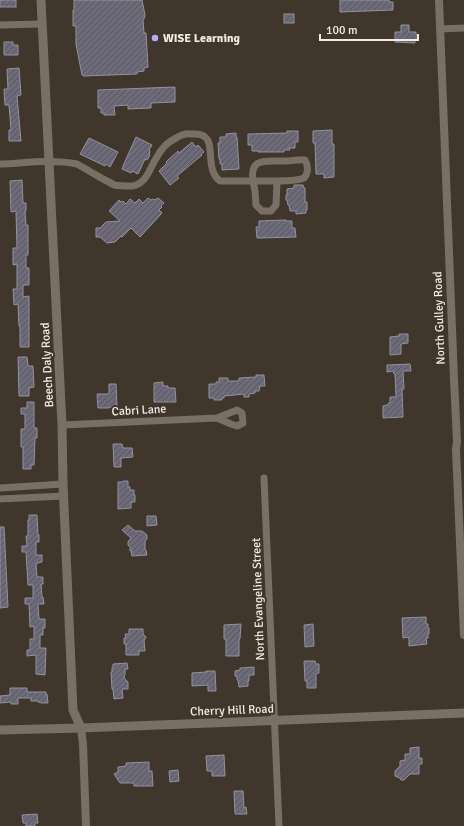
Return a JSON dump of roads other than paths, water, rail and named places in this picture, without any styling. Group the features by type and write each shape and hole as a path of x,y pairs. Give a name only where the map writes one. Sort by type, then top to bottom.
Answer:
{"main road":[{"name":"Beech Daly Road","path":"41,0 62,425 63,484 73,710 81,728"},
{"name":"Cherry Hill Road","path":"0,730 464,713"}],"street":[{"name":"North Gulley Road","path":"439,0 454,379 457,442 460,448 464,635"},
{"path":"0,25 42,24"},
{"path":"440,29 464,28"},
{"path":"0,164 48,162 77,164 115,185 134,186 140,184 144,180 162,149 167,144 188,133 200,134 207,137 210,143 211,162 214,173 220,181 225,182 253,181 277,181 300,180 305,177 307,173 308,165 305,160 300,159 260,162 253,168 252,174 253,181 255,191 256,205 262,211 271,211 276,205 277,181"},
{"name":"Cabri Lane","path":"62,425 217,418"},
{"name":"North Evangeline Street","path":"264,478 279,826"},
{"path":"0,488 63,484"},
{"path":"0,499 64,496"},
{"path":"81,728 86,826"}],"place":[{"name":"WISE Learning","path":"155,38"}]}
